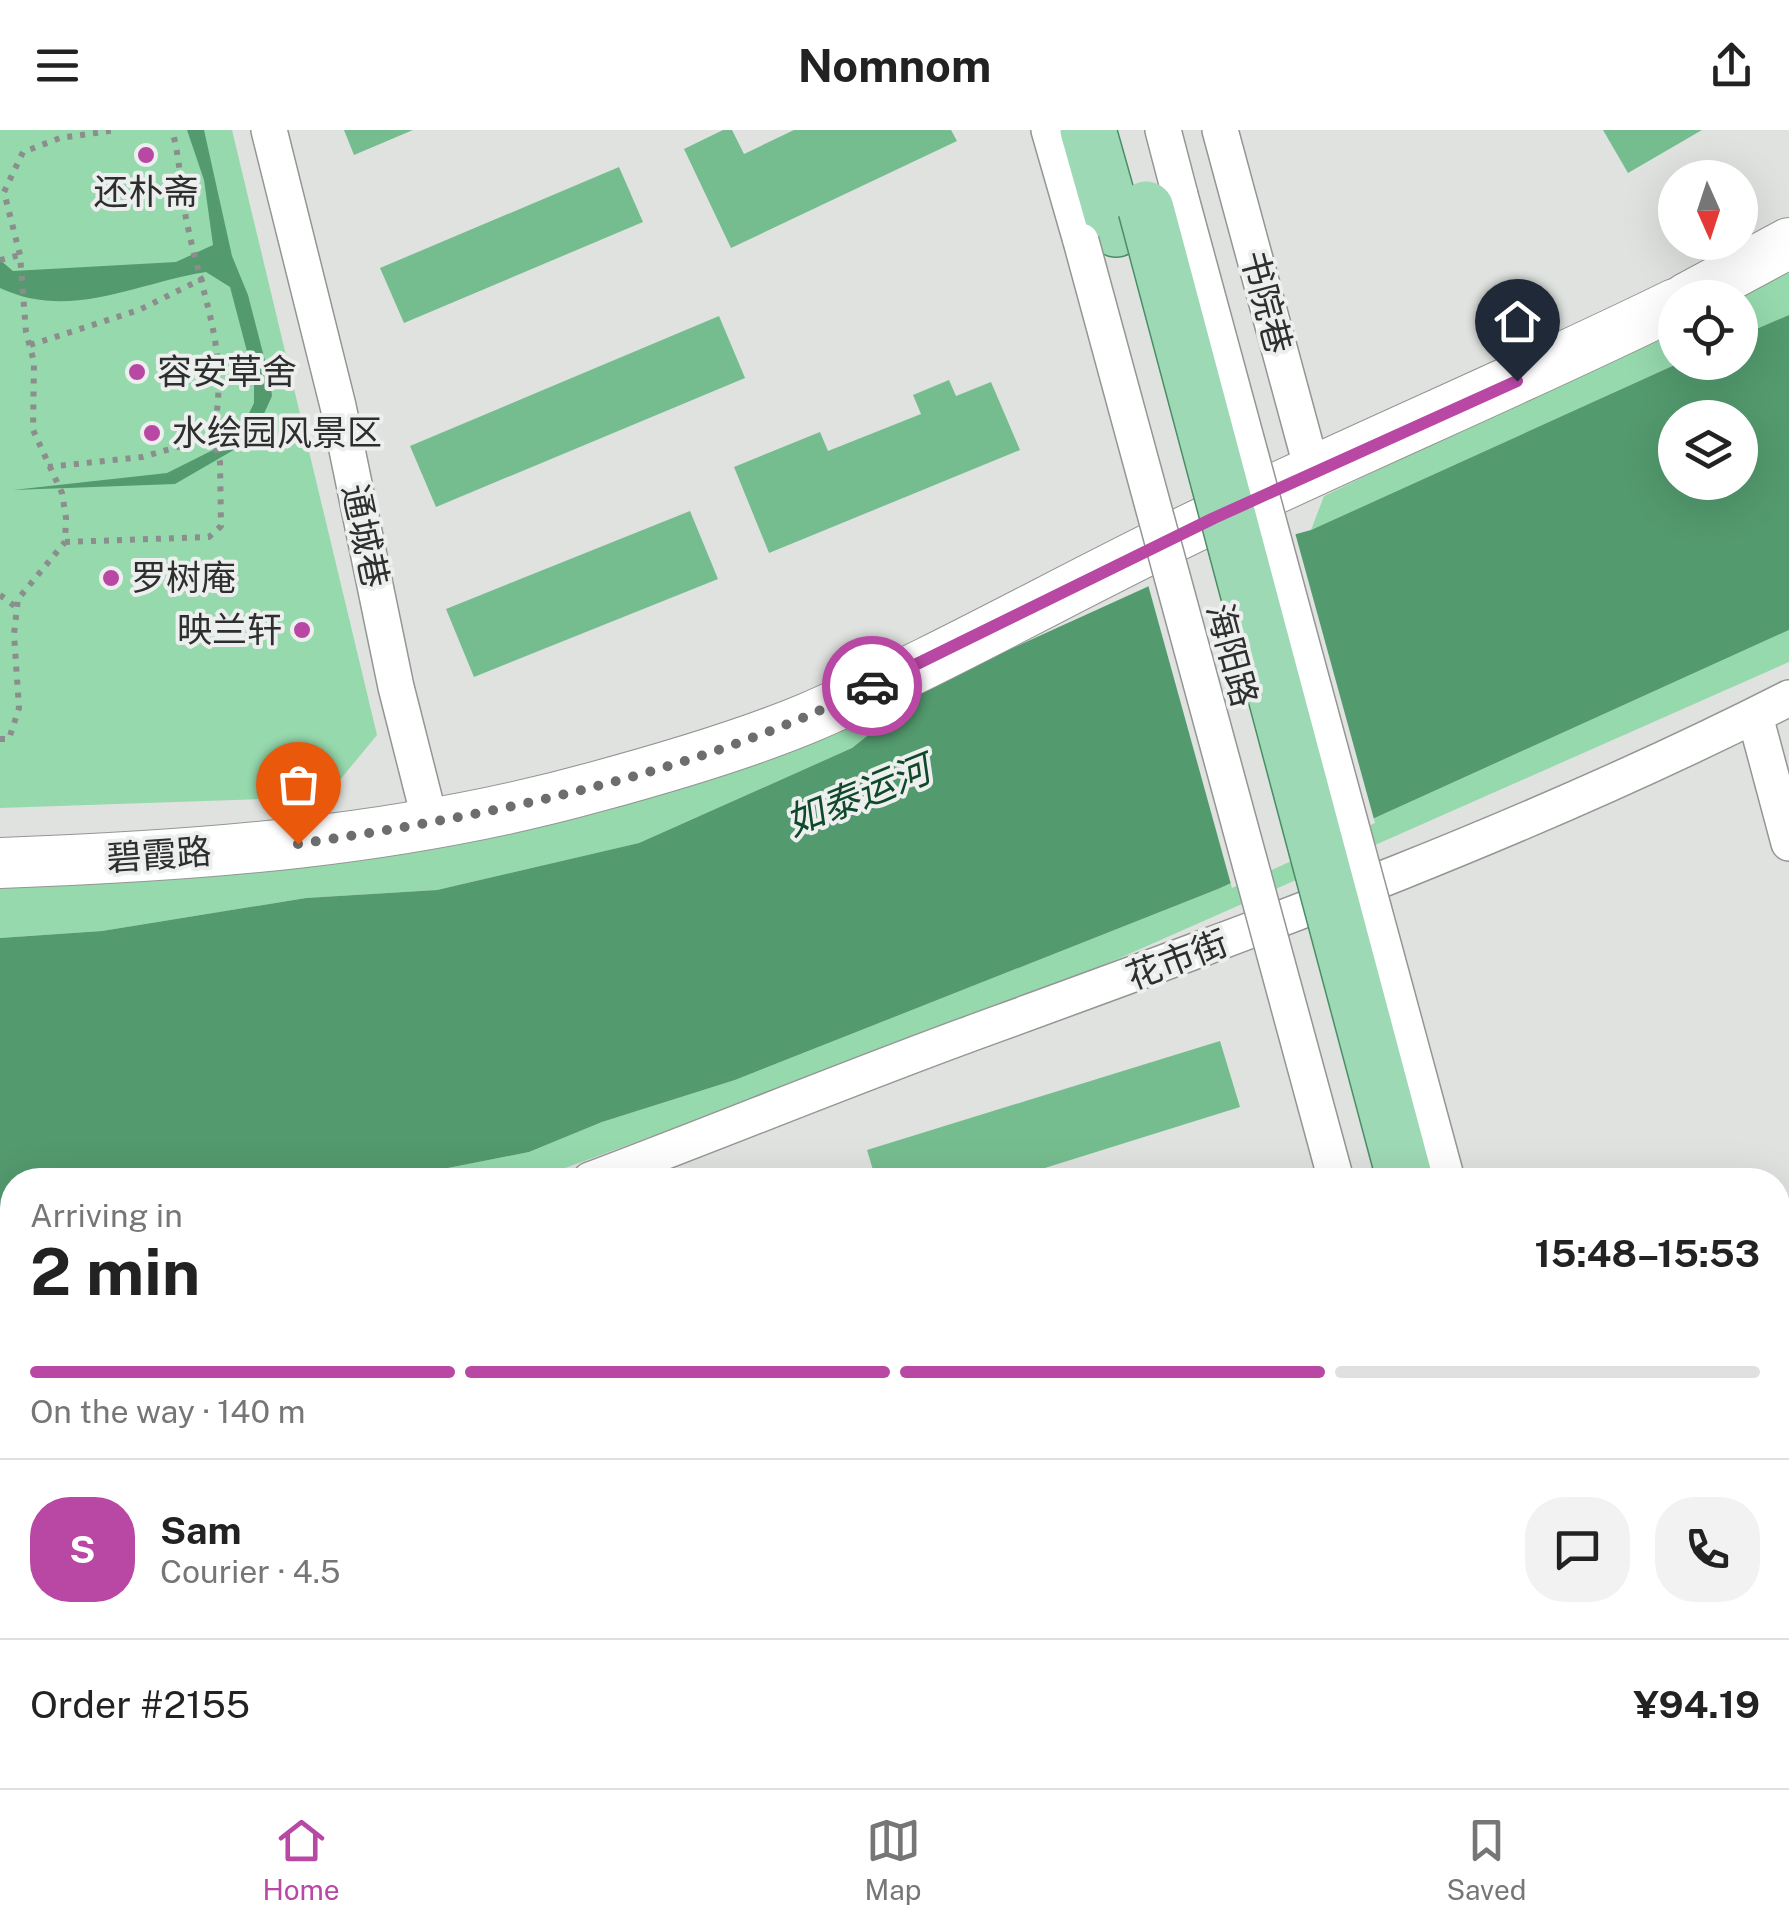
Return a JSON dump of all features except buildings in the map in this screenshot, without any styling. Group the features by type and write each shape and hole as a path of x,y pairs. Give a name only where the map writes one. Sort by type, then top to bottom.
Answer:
{"main road":[{"name":"海阳路","path":"1088,130 1131,219 1403,1168"},
{"name":"海阳路","path":"1125,130 1131,219 1371,1168"}],"street":[{"name":"通城巷","path":"270,130 338,406 396,687 431,825"},
{"path":"1049,130 1131,219 1444,1168"},
{"path":"1162,130 1131,219 1333,1168"},
{"name":"书院巷","path":"1220,130 1313,473"},
{"path":"1720,280 1789,243"},
{"name":"碧霞路","path":"0,863 204,853 431,825 594,788 806,718 1214,518 1485,396 1658,312"},
{"name":"花市街","path":"622,1168 963,1037 1171,964 1402,872 1789,698"},
{"path":"1755,716 1789,843"}],"path":[{"path":"0,739 9,739 19,708 18,598 64,542 62,493 33,430 34,362 20,255 4,192 23,152 60,138 117,130"},
{"path":"64,542 209,538 221,526 222,495 213,438 221,396 220,360 204,278 186,222 182,173 172,130"},
{"path":"4,259 20,255"},
{"path":"30,345 138,310 204,278"},
{"path":"48,467 142,457 213,438"},
{"path":"0,596 16,607"}],"shaded area":[{"name":"水绘园风景区","path":"0,130 232,130 377,735 339,781 260,799 0,808"},
{"path":"1789,268 1789,315 1758,328 1758,287"},
{"path":"1658,335 1658,373 1311,530 1324,496"},
{"path":"1789,630 1789,662 1018,1003 565,1168 448,1168 529,1152 602,1122 735,1080 1218,889"},
{"path":"931,685 852,748 639,843 437,890 306,898 102,931 0,938 0,880 341,862"}],"water":[{"path":"187,130 204,130 232,256 248,295 270,380 272,396 262,418 266,432 278,444 251,440 175,484 13,490 167,473 237,438 254,403 254,378 230,287 206,272 77,300 26,297 0,288 0,260 13,271 176,262 213,245 204,180"},
{"name":"如泰运河","path":"1789,315 1789,630 1218,889 735,1080 602,1122 529,1152 448,1168 0,1168 0,938 102,931 306,898 437,890 639,843 852,748 931,685 1213,557 1311,530 1658,373 1658,380 1758,380 1758,328"}],"pier":[{"path":"1294,529 1375,823 1232,888 1147,581 1211,552"}],"way so far":[{"path":"298,844 431,825 594,788 806,718 872,686"}],"place":[{"name":"还朴斋","path":"146,155"},
{"name":"容安草舍","path":"137,372"},
{"name":"水绘园风景区","path":"152,433"},
{"name":"罗树庵","path":"111,578"},
{"name":"映兰轩","path":"302,630"}],"route":[{"path":"872,686 1214,518 1517,381"}]}
